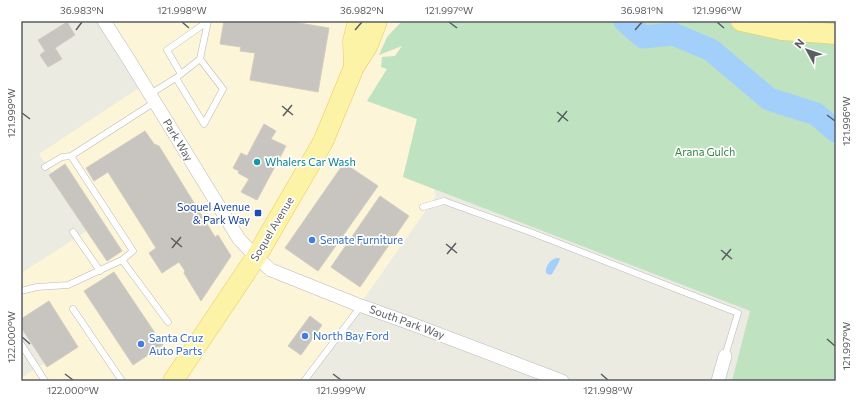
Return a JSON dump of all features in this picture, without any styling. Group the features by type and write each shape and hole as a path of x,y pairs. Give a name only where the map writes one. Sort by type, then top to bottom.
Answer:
{"main road":[{"name":"Soquel Avenue","path":"354,67 353,41 358,21"},
{"name":"Soquel Avenue","path":"173,381 256,257 323,142 354,67 368,45 377,21"},
{"path":"741,21 782,30 836,34"}],"street":[{"name":"Park Way","path":"104,21 239,240 256,257"},
{"name":"South Park Way","path":"256,257 271,270 361,306 419,326 562,381"},
{"path":"718,381 725,356"}],"lane":[{"path":"200,59 223,89 204,124 178,76 167,50 208,21"},
{"path":"45,167 62,156 71,156 152,98 200,59 208,21"},
{"path":"21,291 37,287 68,285 122,260 133,251 71,156"},
{"path":"423,207 444,201 530,232 738,313 725,356"},
{"path":"73,232 100,270"},
{"path":"122,260 168,322"},
{"path":"304,381 361,306"},
{"path":"73,309 122,381"},
{"path":"21,344 45,381"}],"shaded area":[{"path":"105,21 432,21 401,47 367,101 417,119 403,177 434,189 436,196 306,381 21,381 21,378 45,363 21,327 21,273 90,229 39,154 145,84"}],"green space":[{"name":"Arana Gulch","path":"402,21 767,21 836,32 836,381 732,381 750,311 403,177 417,119 367,101 387,69 381,67 382,57 395,56 402,46 379,55 387,37"}],"water":[{"path":"556,258 560,259 552,274 550,275 546,273 548,264"}],"building":[{"path":"224,21 287,21 329,28 318,92 250,80 255,53 240,51 241,47 220,44"},
{"path":"67,22 75,35 55,48 62,59 48,67 40,55 45,51 38,40"},
{"name":"Whalers Car Wash","path":"264,124 276,131 271,139 286,146 257,200 241,192 249,179 238,173 239,171 233,168 241,153 247,156"},
{"path":"145,131 154,144 159,146 215,237 218,235 231,256 201,301 179,262 162,273 149,253 156,248 108,172 94,181 86,168"},
{"path":"344,163 378,186 318,271 285,248"},
{"path":"65,164 122,251 107,261 49,175"},
{"path":"380,196 409,216 360,287 331,267"},
{"path":"114,272 163,345 133,365 84,291"},
{"path":"49,301 78,347 47,367 21,327 21,319"},
{"name":"North Bay Ford","path":"310,316 322,325 301,355 288,346"}],"waterway":[{"path":"625,21 643,37 673,34 711,50 769,99 816,114 836,131"}],"place":[{"name":"Whalers Car Wash","path":"257,162"},
{"name":"Soquel Avenue & Park Way","path":"258,213"},
{"name":"Senate Furniture","path":"312,240"},
{"name":"North Bay Ford","path":"305,336"},
{"name":"Santa Cruz Auto Parts","path":"141,344"}]}
